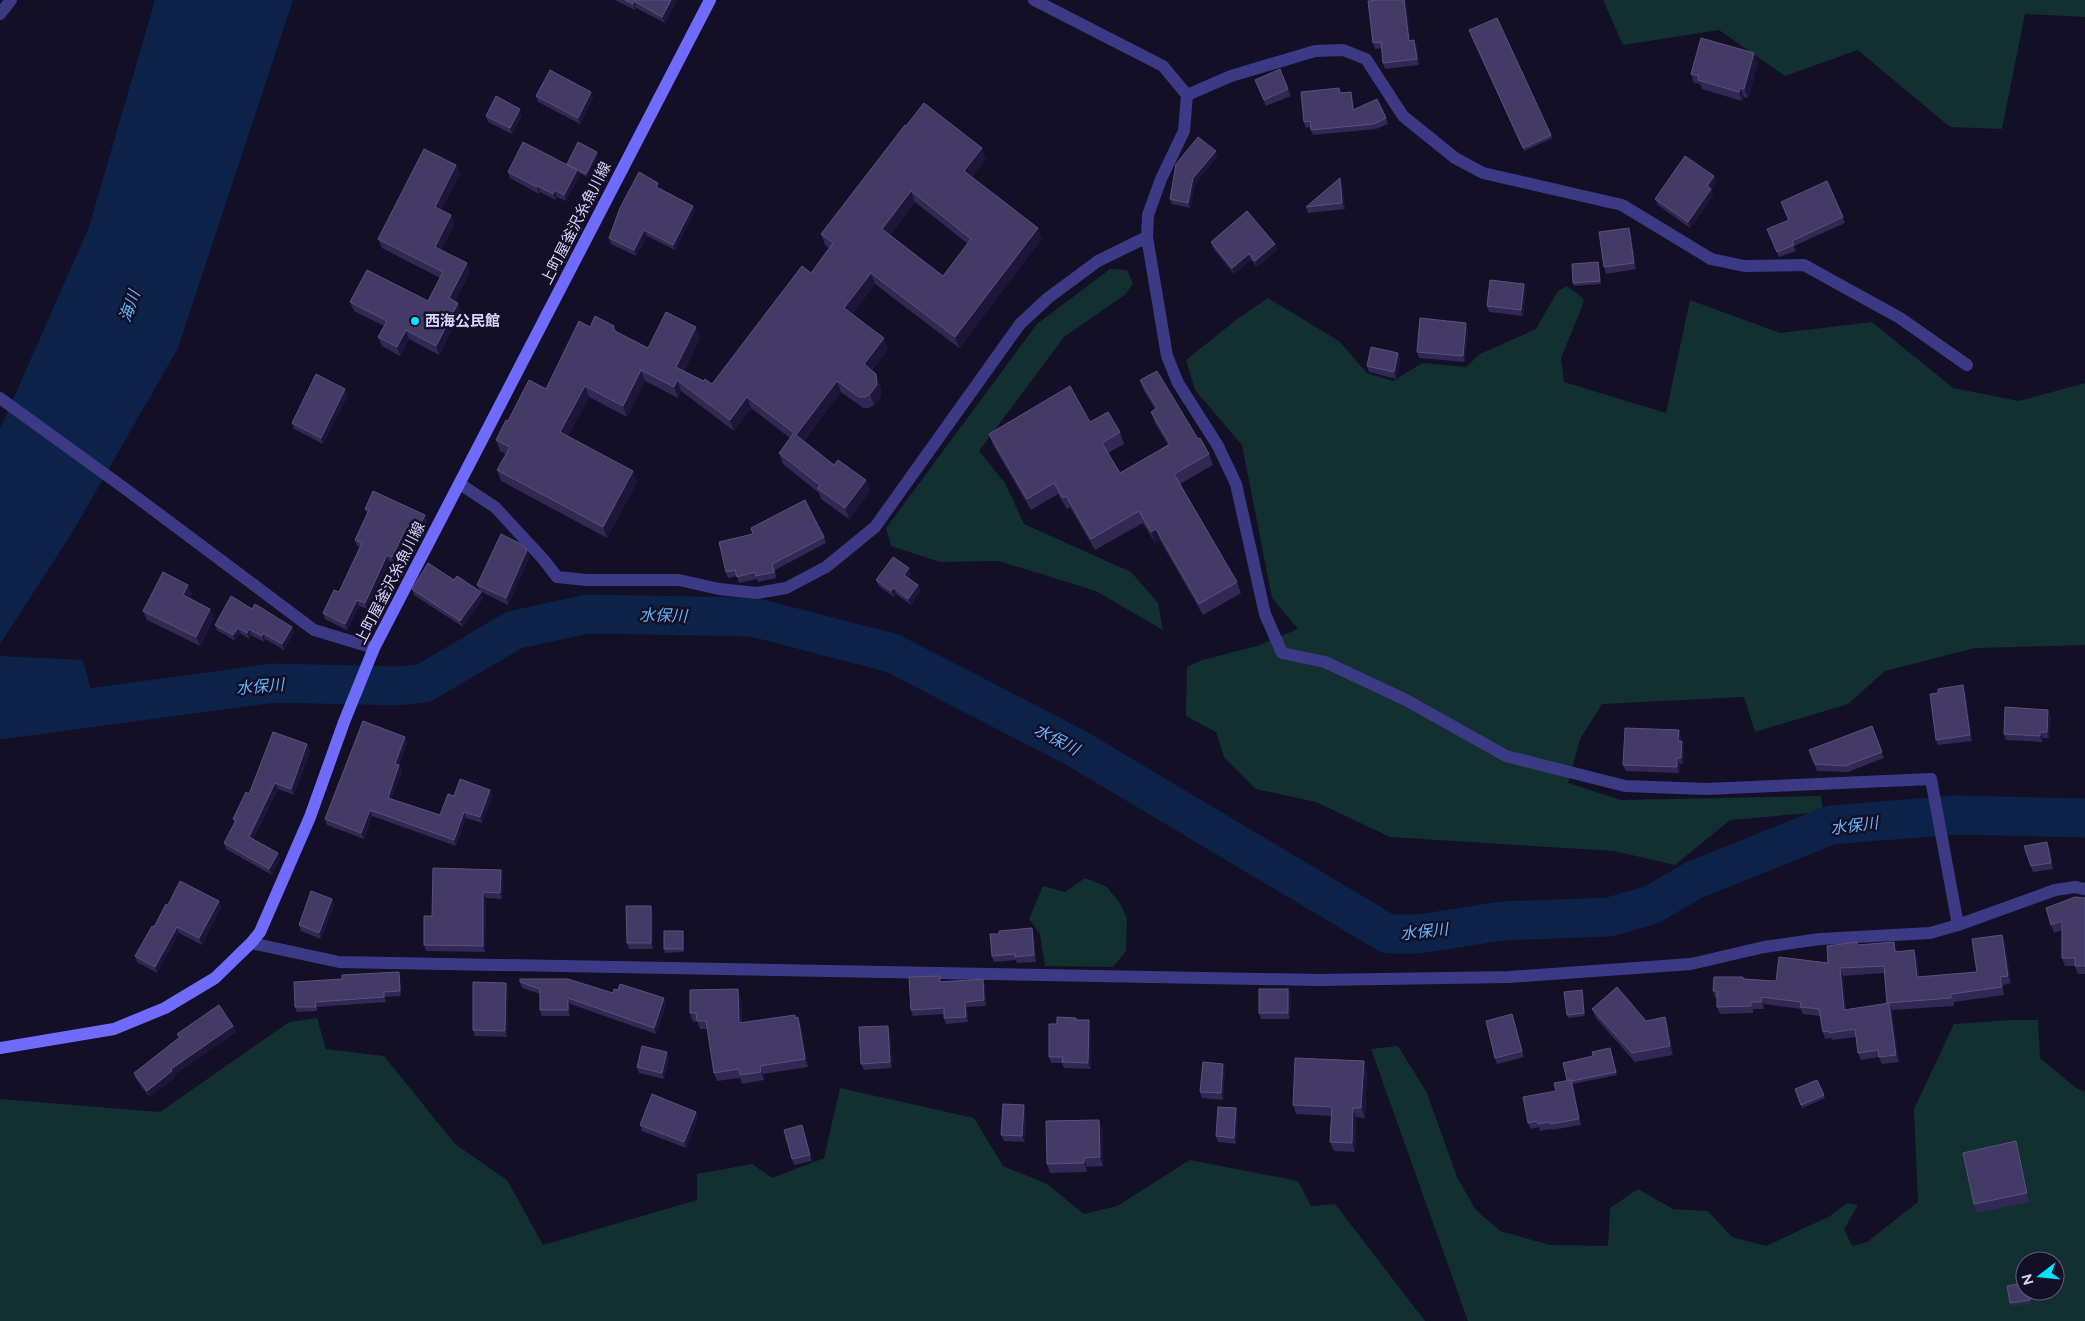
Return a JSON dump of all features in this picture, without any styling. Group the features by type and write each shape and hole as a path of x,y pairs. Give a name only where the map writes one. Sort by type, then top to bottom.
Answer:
{"main road":[{"name":"上町屋釜沢糸魚川線","path":"0,1048 114,1028 165,1008 215,978 260,932 310,817 344,722 373,652 710,0"}],"street":[{"path":"0,14 12,0"},
{"path":"1034,0 1163,66 1187,95 1184,131 1148,215 1147,237 1167,356 1178,383 1218,446 1236,484 1265,614 1282,654 1325,662 1406,700 1506,756 1625,786 1706,789 1931,779 1934,788 1940,836 1958,925"},
{"path":"1187,95 1231,76 1306,54 1343,50 1366,59 1403,116 1455,158 1476,169 1622,204 1712,259 1744,266 1804,266 1900,318 1967,365"},
{"path":"460,484 495,507 544,560 557,577 587,580 679,580 719,589 757,593 786,588 826,566 875,527 1020,324 1048,298 1098,261 1147,237"},
{"path":"0,398 314,630 373,652"},
{"path":"251,943 339,962 1318,980 1509,977 1692,964 1764,947 1820,939 1930,933 1958,925 2055,890 2075,887 2085,889"}],"green space":[{"path":"1603,0 2085,0 2085,17 2025,14 2002,129 1950,127 1858,50 1785,76 1719,30 1623,45"},
{"path":"1110,269 1127,270 1133,283 1126,294 1064,337 979,451 1005,483 1024,524 1131,572 1158,603 1163,630 1096,591 999,561 940,562 891,546 886,528 1037,324"},
{"path":"1567,286 1584,299 1561,358 1564,382 1666,413 1690,300 1780,333 1872,322 1953,388 2019,401 2085,383 2085,645 1975,648 1885,671 1848,704 1755,732 1744,697 1602,704 1580,739 1568,783 1621,800 1821,796 1823,812 1730,820 1675,865 1614,851 1390,837 1316,802 1256,789 1224,757 1216,732 1186,716 1187,667 1202,660 1257,646 1298,629 1272,598 1242,445 1195,390 1186,360 1236,320 1268,298 1339,341 1367,373 1393,381 1422,363 1466,367 1480,354 1536,329 1558,291"},
{"path":"1085,878 1107,887 1121,905 1127,919 1126,951 1113,967 1045,966 1040,934 1029,919 1043,886 1065,892"},
{"path":"317,1018 326,1049 384,1056 455,1144 507,1180 543,1245 697,1200 697,1174 752,1164 772,1178 824,1158 840,1088 974,1118 1003,1166 1047,1184 1084,1214 1117,1206 1190,1160 1298,1181 1311,1206 1335,1204 1425,1321 0,1321 0,1099 160,1112 289,1022"},
{"path":"2038,1020 2040,1058 2076,1088 2085,1092 2085,1321 1468,1321 1371,1049 1398,1046 1427,1093 1457,1177 1475,1209 1500,1231 1550,1245 1608,1246 1610,1208 1638,1189 1673,1209 1708,1211 1732,1237 1766,1246 1830,1216 1847,1203 1858,1205 1844,1229 1852,1246 1867,1242 1918,1202 1914,1109 1954,1024"}],"water":[{"name":"海川","path":"155,0 293,0 178,348 72,533 0,644 0,429 89,227"},
{"path":"0,656 83,660 99,720 0,735"}],"building":[{"path":"625,0 671,0 662,17 634,1 633,4"},
{"path":"1404,0 1409,41 1414,40 1417,59 1383,63 1381,42 1373,43 1368,1"},
{"path":"1497,18 1551,135 1523,148 1469,30"},
{"path":"1701,38 1754,53 1744,89 1740,88 1739,92 1698,80 1699,76 1691,74"},
{"path":"1280,69 1288,89 1264,100 1255,80"},
{"path":"550,70 591,92 578,118 536,96"},
{"path":"1339,88 1340,93 1351,92 1353,110 1377,99 1386,118 1374,124 1311,130 1310,121 1304,122 1301,92"},
{"path":"496,96 520,109 510,128 486,116"},
{"path":"924,103 982,148 964,171 1038,228 955,337 871,273 844,308 884,338 864,364 876,374 877,385 870,394 865,397 859,397 837,381 796,435 834,465 838,460 866,480 845,508 817,488 821,486 779,453 794,433 747,397 730,420 677,380 674,387 641,370 623,406 585,386 560,432 633,471 603,527 497,470 510,447 496,440 506,420 508,421 529,380 546,389 579,321 590,327 595,316 614,326 613,330 648,348 666,312 696,327 676,367 703,381 705,379 712,384 802,266 811,273 833,243 821,234","holes":["911,191 971,239 943,276 882,229"]},
{"path":"1198,137 1216,151 1193,178 1188,203 1170,199 1176,164"},
{"path":"523,142 577,170 564,195 555,190 553,194 508,172"},
{"path":"578,142 597,152 586,174 567,164"},
{"path":"424,149 456,165 435,207 451,215 435,247 467,263 449,298 458,303 436,346 406,330 397,347 378,337 387,321 350,302 367,270 428,301 443,272 378,239"},
{"path":"1685,156 1714,176 1707,186 1711,189 1688,222 1655,199"},
{"path":"639,172 658,183 656,187 693,206 673,245 644,230 634,250 609,238 620,208"},
{"path":"1340,178 1342,203 1306,207"},
{"path":"1827,181 1843,217 1792,241 1794,245 1777,252 1767,229 1789,220 1781,202"},
{"path":"1247,211 1275,244 1255,261 1249,254 1232,268 1211,242"},
{"path":"1629,228 1634,263 1604,267 1599,232"},
{"path":"1598,262 1600,281 1573,283 1572,264"},
{"path":"1490,280 1524,284 1521,310 1487,306"},
{"path":"1420,318 1466,323 1463,356 1417,352"},
{"path":"1371,347 1398,353 1394,372 1367,366"},
{"path":"1157,371 1209,454 1174,474 1237,582 1199,604 1156,529 1151,532 1139,511 1091,539 1066,496 1063,498 1054,483 1027,499 989,434 1070,386 1090,422 1108,412 1120,432 1102,443 1120,473 1170,444 1151,412 1157,408 1140,380"},
{"path":"316,374 345,389 321,438 292,423"},
{"path":"373,491 425,515 416,533 406,528 392,557 387,555 365,603 357,600 345,624 323,613 334,590 339,592 362,543 355,540 369,510 365,509"},
{"path":"805,500 824,537 772,564 774,572 756,576 755,572 737,577 735,570 726,572 719,542 753,534 751,528"},
{"path":"501,534 521,544 527,550 506,598 477,585"},
{"path":"893,557 909,568 904,575 918,585 908,599 894,588 891,591 876,580"},
{"path":"428,563 454,580 457,576 481,592 460,621 412,589"},
{"path":"163,572 188,585 183,595 210,609 196,637 143,611"},
{"path":"231,596 252,609 255,604 292,627 282,644 263,633 262,636 249,629 247,633 238,628 233,635 215,625"},
{"path":"1963,685 1970,735 1936,740 1930,694 1938,693 1938,689"},
{"path":"2005,707 2048,710 2047,732 2040,732 2040,736 2004,734"},
{"path":"363,721 405,737 395,764 399,765 388,798 440,815 448,794 454,796 460,779 490,790 480,817 464,812 454,840 370,810 361,833 325,819"},
{"path":"1872,726 1882,752 1845,766 1815,764 1809,750"},
{"path":"1625,728 1679,730 1678,741 1682,741 1681,758 1677,758 1677,767 1623,765"},
{"path":"273,732 307,744 291,789 275,783 249,837 278,853 269,869 224,843 236,820 233,819 246,792 249,794"},
{"path":"2047,842 2051,863 2031,866 2024,846"},
{"path":"433,868 501,870 500,893 483,892 483,946 424,945 424,916 432,916"},
{"path":"180,881 219,901 199,938 177,927 155,967 135,956 166,904 168,905"},
{"path":"311,891 332,899 319,933 299,925"},
{"path":"2075,897 2085,898 2085,966 2075,966 2075,958 2062,958 2062,921 2051,925 2046,908"},
{"path":"626,906 651,906 651,943 627,943"},
{"path":"1032,928 1034,955 1015,957 1015,954 992,956 990,934 999,934 999,931"},
{"path":"664,931 683,931 683,949 664,949"},
{"path":"2002,935 2008,976 2000,977 2002,987 1951,994 1951,998 1887,1003 1884,966 1840,968 1844,1010 1889,1003 1896,1055 1879,1057 1878,1050 1858,1053 1855,1029 1829,1033 1829,1031 1823,1032 1819,1009 1800,1007 1801,1002 1761,997 1762,1002 1751,1002 1751,1006 1717,1007 1717,991 1713,991 1714,977 1743,977 1743,979 1776,981 1779,957 1828,963 1827,946 1857,942 1858,945 1894,942 1895,952 1914,950 1917,977 1977,972 1972,939"},
{"path":"399,972 400,991 384,992 384,997 315,1002 316,1007 295,1007 294,982 342,979 342,975"},
{"path":"940,976 940,982 983,979 984,1000 965,1002 966,1017 944,1018 944,1008 911,1010 909,977"},
{"path":"520,979 568,979 613,993 614,989 618,990 620,984 664,998 654,1028 568,998 568,1010 540,1010 540,989 520,982"},
{"path":"473,982 506,983 505,1031 473,1030"},
{"path":"1617,987 1646,1021 1665,1017 1670,1046 1632,1053 1592,1009"},
{"path":"738,989 739,1023 795,1015 795,1018 798,1017 805,1059 760,1066 761,1072 740,1075 739,1069 714,1073 706,1021 697,1021 696,1013 690,1013 690,990"},
{"path":"1259,989 1288,989 1288,1013 1259,1013"},
{"path":"1582,990 1584,1013 1567,1015 1564,992"},
{"path":"219,1005 233,1026 171,1069 172,1071 147,1091 134,1073 180,1037 177,1034"},
{"path":"1512,1014 1522,1051 1495,1058 1486,1021"},
{"path":"1057,1017 1089,1020 1088,1063 1062,1062 1063,1057 1049,1057 1049,1024 1057,1024"},
{"path":"888,1026 890,1062 861,1064 859,1027"},
{"path":"642,1046 667,1052 662,1073 637,1067"},
{"path":"1610,1048 1616,1072 1572,1081 1567,1080 1563,1063 1593,1056 1592,1052"},
{"path":"1295,1058 1364,1061 1361,1108 1353,1108 1352,1143 1330,1142 1332,1107 1293,1105"},
{"path":"1203,1062 1223,1064 1221,1093 1200,1092"},
{"path":"1571,1080 1579,1119 1550,1124 1549,1122 1538,1124 1537,1121 1528,1123 1523,1097 1556,1091 1554,1083"},
{"path":"1817,1080 1824,1095 1801,1105 1795,1089"},
{"path":"652,1094 696,1112 684,1142 640,1125"},
{"path":"1003,1104 1024,1105 1022,1136 1001,1135"},
{"path":"1218,1107 1236,1108 1234,1138 1216,1136"},
{"path":"1099,1120 1100,1157 1084,1158 1084,1163 1047,1164 1046,1121"},
{"path":"802,1125 810,1155 792,1159 784,1130"},
{"path":"2016,1141 2027,1193 1974,1204 1963,1153"},
{"path":"2015,1285 2015,1301 2023,1301 2010,1303 2007,1286"}],"waterway":[{"name":"水保川","path":"0,720 274,683 398,686 424,683 514,630 587,614 753,617 892,653 1076,748 1388,934 1419,934 1502,921 1609,917 1651,905 1694,880 1831,825 1955,815 2085,818"}],"place":[{"name":"西海公民館","path":"415,321"}]}
